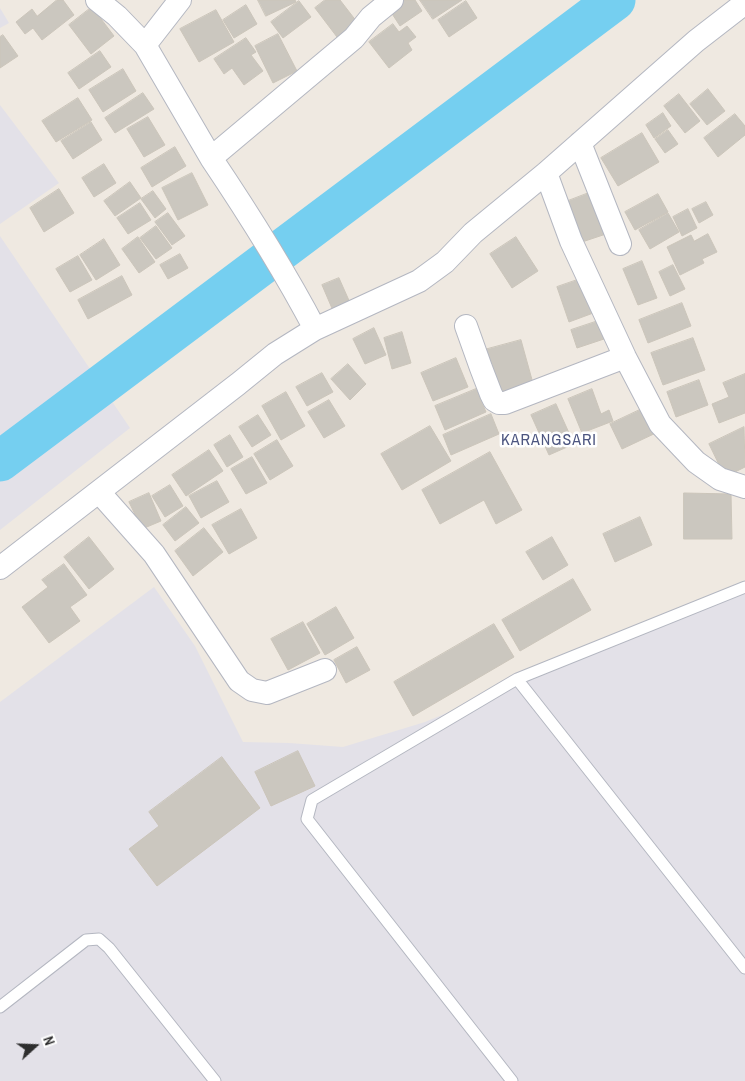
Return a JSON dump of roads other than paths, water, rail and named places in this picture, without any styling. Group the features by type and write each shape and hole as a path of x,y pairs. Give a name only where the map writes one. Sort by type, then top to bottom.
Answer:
{"street":[{"path":"97,0 117,16 145,45 211,158 243,205 296,292 315,329"},
{"path":"145,45 180,0"},
{"path":"211,158 354,38 370,17 392,0"},
{"path":"0,568 275,354 315,329 419,281 445,262 473,233 580,143 696,41 745,3"},
{"path":"580,143 620,244"},
{"path":"546,172 571,241 625,357 660,424 696,462 720,479 745,487"},
{"path":"466,326 491,394 494,400 499,403 505,403 625,357"},
{"path":"99,492 154,554 239,681 252,690 267,693 325,670"}],"lane":[{"path":"512,1081 307,819 312,800 517,680 745,587"},
{"path":"517,680 745,968"},
{"path":"0,1007 86,940 99,938 215,1081"}],"waterway":[{"path":"0,461 615,0"}],"district":[{"name":"KARANGSARI","path":"549,441"}]}
